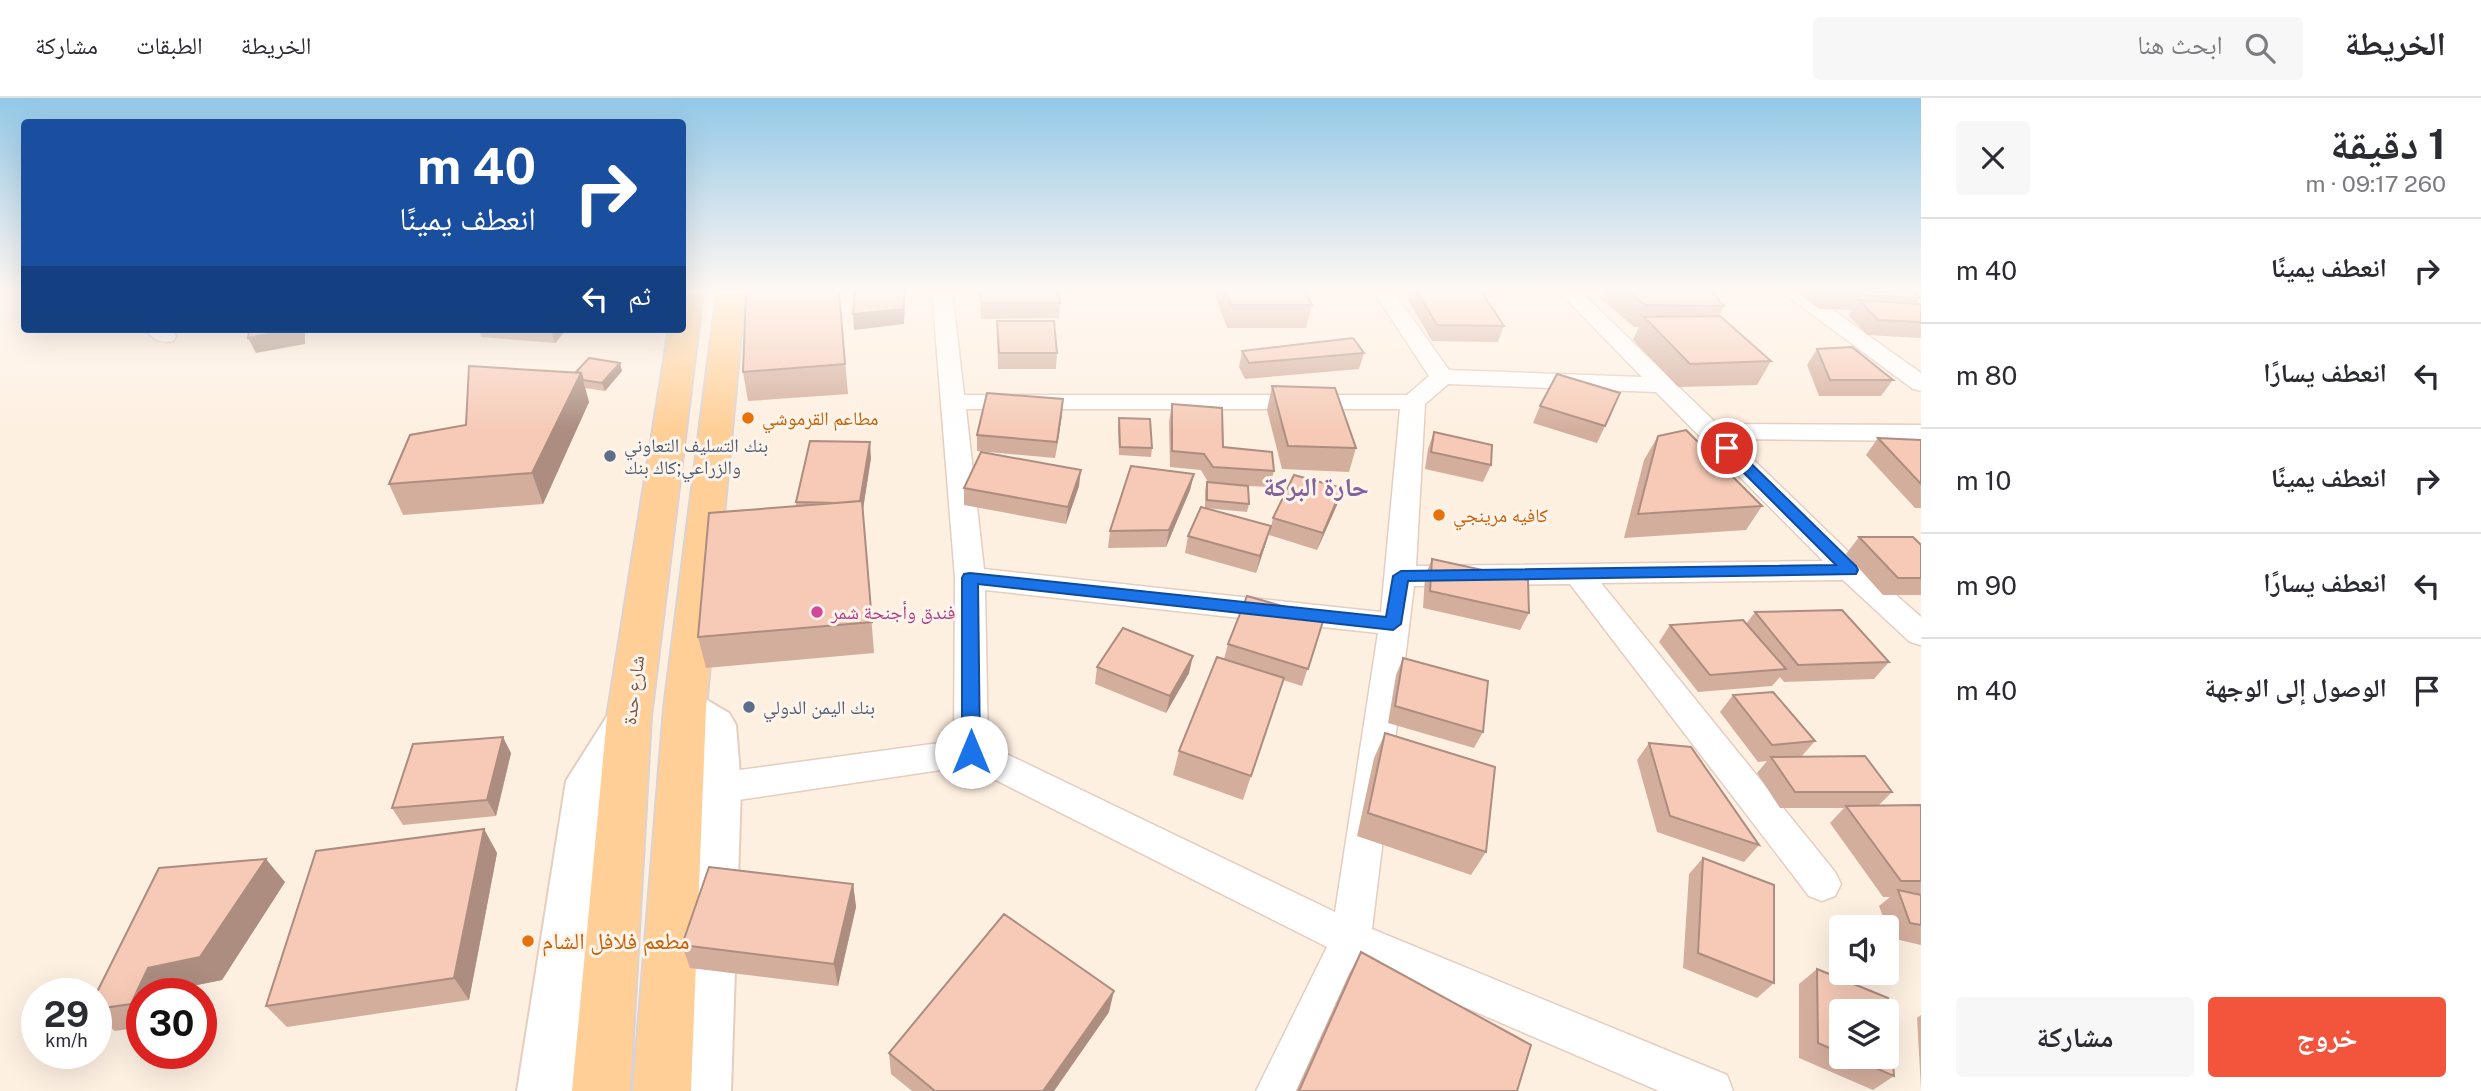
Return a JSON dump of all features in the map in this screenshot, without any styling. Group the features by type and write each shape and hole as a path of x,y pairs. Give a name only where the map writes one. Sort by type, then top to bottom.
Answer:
{"main road":[{"name":"شارع حدة","path":"601,1091 629,717 682,337"},
{"path":"662,1091 685,708 726,337"}],"street":[{"path":"947,337 970,578 971,752"},
{"path":"1415,337 1442,377"},
{"path":"1615,337 1850,570 1921,634"},
{"path":"1857,337 1921,384"},
{"path":"954,402 1413,402 1442,377 1664,386"},
{"path":"1278,1091 1351,939 1401,576 1413,402"},
{"path":"1710,431 1921,433"},
{"path":"1401,576 1850,570"},
{"path":"1578,574 1822,884"},
{"path":"970,578 1393,624"},
{"path":"685,708 714,725 718,788 702,1091"},
{"path":"546,1091 589,781 629,717"},
{"path":"718,788 971,752 1351,939 1711,1091"}],"building":[{"path":"744,337 843,337 845,364 743,372"},
{"path":"998,337 1056,337 1057,353 999,353"},
{"path":"1664,337 1744,337 1771,361 1690,364"},
{"path":"1353,338 1364,353 1249,363 1242,351"},
{"path":"1852,347 1893,380 1830,380 1817,349"},
{"path":"589,358 620,363 602,383 583,380 581,373 576,372"},
{"path":"469,366 581,373 532,473 389,484 410,435 466,425"},
{"path":"1557,374 1620,393 1605,426 1540,406"},
{"path":"1272,386 1335,388 1356,448 1288,446"},
{"path":"987,393 1063,399 1057,442 977,435"},
{"path":"1172,404 1222,408 1223,447 1272,452 1274,471 1213,467 1204,454 1172,451"},
{"path":"1119,418 1150,419 1152,448 1120,447"},
{"path":"1686,430 1762,506 1638,514 1658,436"},
{"path":"1434,432 1492,445 1491,465 1431,452"},
{"path":"1878,438 1921,440 1921,484"},
{"path":"810,441 870,442 860,501 796,502"},
{"path":"981,452 1081,470 1068,507 964,488"},
{"path":"1131,466 1194,474 1169,530 1110,531"},
{"path":"1294,475 1342,488 1323,533 1273,518"},
{"path":"1207,482 1248,486 1249,504 1207,500"},
{"path":"862,501 872,622 698,637 709,513"},
{"path":"1201,507 1271,526 1260,556 1188,536"},
{"path":"1859,537 1913,537 1921,545 1921,578 1898,578"},
{"path":"1432,559 1528,580 1529,613 1430,591"},
{"path":"1247,596 1324,618 1308,669 1228,644"},
{"path":"1842,610 1889,662 1798,665 1755,612"},
{"path":"1743,620 1786,669 1710,675 1670,625"},
{"path":"1123,628 1193,656 1170,696 1097,667"},
{"path":"1217,657 1284,678 1251,776 1179,751"},
{"path":"1403,658 1488,681 1483,732 1395,706"},
{"path":"1773,692 1815,741 1772,745 1733,695"},
{"path":"1385,733 1495,767 1486,852 1368,813"},
{"path":"503,737 487,800 392,808 413,744"},
{"path":"1649,743 1691,747 1759,845 1670,816"},
{"path":"1865,756 1892,792 1795,792 1771,757"},
{"path":"1921,805 1921,881 1901,881 1846,806"},
{"path":"484,829 454,978 266,1006 316,851"},
{"path":"1703,858 1774,885 1774,983 1698,953"},
{"path":"266,859 200,957 148,968 143,978 126,978 126,1005 112,1007 112,978 104,978 159,868"},
{"path":"709,867 853,884 834,964 682,945"},
{"path":"1898,890 1921,895 1921,925 1910,923"},
{"path":"1004,914 1114,991 1043,1091 935,1091 889,1053"},
{"path":"1361,952 1531,1045 1517,1091 1299,1091"},
{"path":"1817,969 1829,974 1829,985 1856,985 1888,998 1829,999 1829,1048 1818,1043"},
{"path":"1878,1069 1893,1069 1894,1076"}],"place":[{"name":"مطاعم القرموشي","path":"748,418"},
{"name":"بنك التسليف التعاوني والزراعي;كاك بنك","path":"610,456"},
{"name":"كافيه مرينجي","path":"1439,515"},
{"name":"فندق وأجنحة شمر","path":"817,612"},
{"name":"بنك اليمن الدولي","path":"749,707"},
{"name":"مطعم فلافل الشام","path":"528,941"}],"district":[{"name":"حارة البركة","path":"1316,487"}],"route":[{"path":"971,752 970,578 1393,624 1401,576 1850,570 1727,448"}]}
